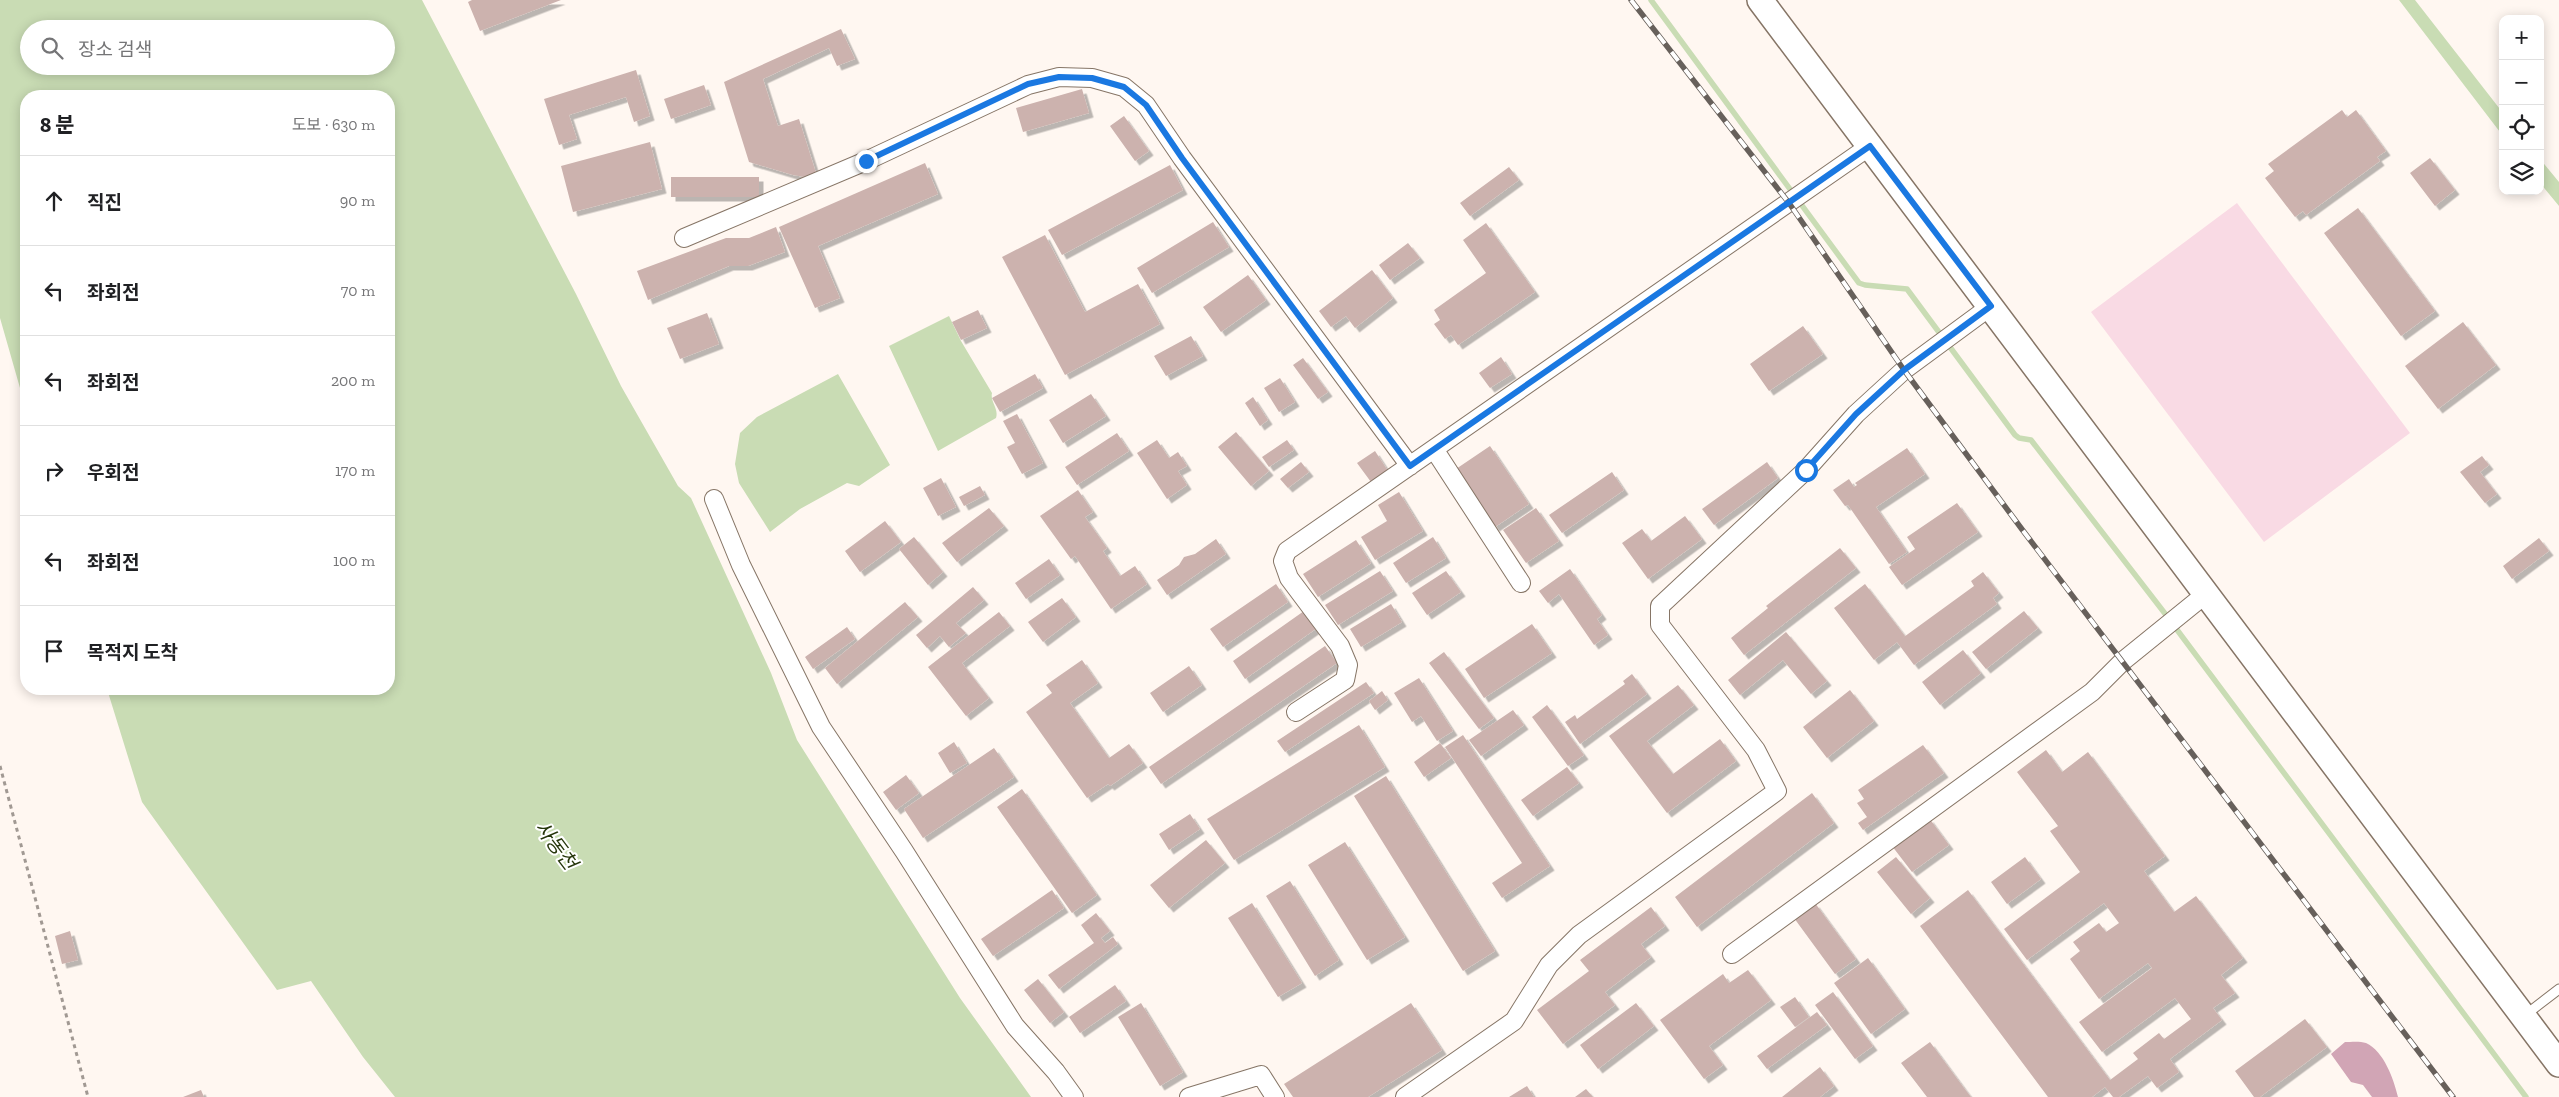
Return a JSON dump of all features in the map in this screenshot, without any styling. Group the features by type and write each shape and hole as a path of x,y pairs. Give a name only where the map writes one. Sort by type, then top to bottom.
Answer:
{"main road":[{"path":"1760,0 2559,1064"}],"street":[{"path":"684,238 866,161 1028,84 1059,77 1092,78 1124,87 1146,105 1182,158 1410,466"},
{"path":"1296,712 1345,680 1348,665 1340,646 1289,578 1283,560 1287,551 1870,146"},
{"path":"1405,1097 1514,1021 1550,965 1580,935 1777,792 1756,750 1660,625 1660,606 1806,470 1856,414 1904,370 1991,306"},
{"path":"1434,449 1522,583"},
{"path":"714,498 741,565 821,727 904,851 1015,1026 1056,1072 1074,1097"},
{"path":"1732,954 2092,692 2123,660 2207,593"},
{"path":"1189,1097 1261,1076 1275,1097"}],"lane":[{"path":"2523,1016 2559,989"}],"path":[{"path":"0,766 88,1097"}],"shaded area":[{"path":"2237,203 2410,433 2264,542 2091,312"},
{"path":"2345,1042 2366,1043 2378,1052 2391,1075 2398,1097 2372,1097 2363,1085 2351,1082 2331,1054"}],"water":[{"name":"사동천","path":"0,0 422,0 576,294 621,386 678,486 691,498 771,673 797,740 960,998 1031,1097 395,1097 363,1057 311,981 277,990 142,802 109,695 395,695 395,90 20,90 20,388 0,318"},
{"path":"2399,0 2415,0 2499,108 2499,131"},
{"path":"2544,164 2559,182 2559,206 2544,188"},
{"path":"949,316 961,341 992,393 997,414 996,418 938,451 889,346"},
{"path":"838,374 890,465 859,486 847,483 800,509 770,532 739,483 735,464 740,433 757,417"}],"building":[{"path":"472,0 561,0 480,31 468,2"},
{"path":"841,29 855,59 837,66 829,48 763,79 778,126 799,119 816,173 805,177 749,162 724,82"},
{"path":"636,70 650,116 634,122 626,97 569,115 577,139 559,145 544,99"},
{"path":"704,85 711,105 671,119 664,99"},
{"path":"1082,89 1089,113 1023,132 1016,108"},
{"path":"2342,110 2347,117 2356,110 2386,151 2377,157 2380,161 2306,215 2303,211 2295,217 2265,178 2274,171 2268,164"},
{"path":"1124,116 1149,151 1135,161 1110,126"},
{"path":"650,142 662,189 573,212 561,166"},
{"path":"2430,158 2455,190 2435,206 2410,173"},
{"path":"925,163 938,194 818,246 840,298 815,308 779,227"},
{"path":"1170,165 1183,190 1062,255 1048,230"},
{"path":"1509,167 1519,180 1470,216 1460,203"},
{"path":"671,177 759,177 759,197 671,197"},
{"path":"2358,208 2435,311 2401,336 2324,233"},
{"path":"1213,222 1229,247 1152,293 1137,268"},
{"path":"1486,223 1535,292 1458,345 1451,335 1445,339 1434,324 1440,320 1434,310 1486,273 1463,240"},
{"path":"776,227 785,252 748,266 729,266 648,300 637,271 726,238 749,238"},
{"path":"1045,235 1085,312 1138,284 1160,324 1065,375 1002,257"},
{"path":"1408,243 1420,258 1390,280 1379,265"},
{"path":"1372,270 1393,298 1355,328 1346,316 1331,327 1319,311"},
{"path":"1248,275 1266,300 1221,332 1203,307"},
{"path":"978,310 987,328 961,340 952,322"},
{"path":"707,313 719,344 680,359 667,328"},
{"path":"2463,322 2496,365 2438,409 2405,366"},
{"path":"1803,326 1823,354 1769,391 1750,364"},
{"path":"1191,336 1203,356 1166,376 1154,356"},
{"path":"1501,357 1512,374 1490,388 1479,373"},
{"path":"1303,358 1328,392 1318,399 1293,365"},
{"path":"1035,374 1043,388 1000,412 992,398"},
{"path":"1280,378 1295,402 1279,412 1264,388"},
{"path":"1091,394 1106,416 1063,443 1049,420"},
{"path":"1253,397 1268,420 1260,426 1245,403"},
{"path":"1017,414 1043,463 1022,474 1007,447 1015,443 1003,421"},
{"path":"1236,432 1269,471 1251,486 1218,447"},
{"path":"1117,433 1129,451 1077,485 1065,467"},
{"path":"1157,440 1169,458 1178,452 1187,466 1178,471 1187,485 1167,499 1137,453"},
{"path":"1287,440 1294,450 1269,467 1262,457"},
{"path":"1490,446 1529,504 1495,527 1456,469"},
{"path":"1907,448 1925,474 1876,507 1907,552 1889,564 1848,505 1845,506 1833,490 1849,479 1854,487 1857,485 1855,483"},
{"path":"1375,451 1388,471 1371,482 1357,463"},
{"path":"2482,456 2489,465 2480,472 2497,494 2485,503 2460,472"},
{"path":"1301,462 1309,472 1288,488 1280,479"},
{"path":"1767,462 1778,478 1714,525 1702,509"},
{"path":"1612,472 1624,490 1562,533 1549,515"},
{"path":"941,478 956,507 938,516 923,488"},
{"path":"980,486 985,495 964,506 959,497"},
{"path":"1078,490 1093,512 1085,517 1107,548 1103,551 1120,576 1135,566 1147,584 1111,609 1075,556 1071,559 1040,516"},
{"path":"1399,492 1423,531 1375,560 1361,537 1387,521 1378,505"},
{"path":"1957,503 1978,532 1902,585 1889,567 1915,549 1907,537"},
{"path":"989,508 1004,526 957,562 942,543"},
{"path":"1536,508 1559,541 1526,563 1503,530"},
{"path":"1685,516 1702,539 1648,579 1622,543 1642,529 1651,541"},
{"path":"885,521 901,542 860,572 845,551"},
{"path":"914,537 943,572 928,585 899,549"},
{"path":"1433,537 1446,558 1406,583 1393,563"},
{"path":"2539,538 2549,551 2512,579 2503,566"},
{"path":"1216,539 1226,554 1167,595 1157,580 1179,565 1184,557 1195,554"},
{"path":"1356,540 1371,563 1318,597 1303,574"},
{"path":"1840,548 1856,568 1744,655 1731,638 1768,608 1766,606"},
{"path":"1049,559 1060,575 1026,599 1015,583"},
{"path":"1570,569 1602,615 1597,619 1608,635 1594,645 1559,594 1548,603 1539,591"},
{"path":"1380,571 1393,591 1338,625 1325,605"},
{"path":"1446,571 1461,592 1427,615 1412,593"},
{"path":"1983,572 1999,593 1993,598 1997,604 1914,665 1897,642 1974,586 1971,581"},
{"path":"1276,584 1288,602 1223,647 1210,629"},
{"path":"1865,584 1905,636 1874,660 1834,608"},
{"path":"973,587 984,600 956,623 966,633 949,647 940,636 927,648 916,635"},
{"path":"1062,598 1076,617 1043,642 1028,622"},
{"path":"905,602 918,617 837,684 825,668"},
{"path":"1391,604 1402,622 1361,647 1350,629"},
{"path":"1304,611 1317,628 1245,679 1233,661"},
{"path":"2024,611 2038,628 1986,669 1972,652"},
{"path":"999,612 1010,626 962,663 989,698 966,716 928,667"},
{"path":"1532,624 1552,653 1484,698 1465,669"},
{"path":"847,627 855,639 813,669 805,657"},
{"path":"1786,632 1827,681 1811,694 1783,660 1740,695 1728,680"},
{"path":"1325,646 1337,663 1161,784 1149,767"},
{"path":"1963,650 1981,673 1940,705 1922,682"},
{"path":"1444,652 1494,718 1479,729 1429,663"},
{"path":"1082,660 1098,683 1070,703 1109,758 1129,744 1143,763 1110,786 1108,784 1087,798 1026,712 1052,693 1046,685"},
{"path":"1189,666 1202,685 1163,712 1150,693"},
{"path":"1632,674 1647,694 1580,744 1565,722 1575,715 1577,719 1625,684 1623,681"},
{"path":"1419,678 1453,731 1437,741 1421,716 1412,722 1394,693"},
{"path":"1366,682 1374,693 1285,752 1277,741"},
{"path":"1678,685 1694,705 1647,741 1673,774 1720,739 1736,761 1667,813 1609,736"},
{"path":"1850,690 1874,721 1827,758 1803,727"},
{"path":"1382,691 1388,700 1375,710 1369,701"},
{"path":"1547,705 1584,755 1568,766 1532,717"},
{"path":"1513,710 1524,725 1481,756 1469,740"},
{"path":"1359,725 1385,767 1234,860 1207,819"},
{"path":"1463,735 1550,866 1502,898 1492,883 1522,863 1445,747"},
{"path":"954,742 967,763 950,773 938,753"},
{"path":"1440,743 1451,758 1424,777 1414,762"},
{"path":"1923,745 1944,773 1863,830 1858,823 1867,817 1857,803 1864,799 1858,790"},
{"path":"994,748 1014,777 923,838 904,809"},
{"path":"2046,750 2062,772 2088,752 2165,856 2144,871 2174,912 2196,896 2243,958 2221,975 2235,993 2213,1008 2222,1020 2170,1059 2179,1072 2157,1088 2148,1076 2119,1097 2113,1097 2105,1087 2092,1097 2048,1097 1920,926 1968,890 2110,1080 2138,1059 2133,1053 2159,1033 2164,1039 2191,1019 2175,998 2102,1052 2079,1022 2152,968 2148,963 2099,999 2070,959 2080,951 2073,942 2099,923 2106,932 2119,923 2104,903 2027,960 2004,929 2080,872 2050,831 2058,826 2017,772"},
{"path":"1567,767 1579,783 1533,816 1521,800"},
{"path":"906,775 919,793 896,810 883,792"},
{"path":"1386,776 1495,951 1463,971 1354,796"},
{"path":"1022,789 1097,895 1072,913 997,807"},
{"path":"1812,793 1834,823 1697,927 1675,897"},
{"path":"1190,814 1200,829 1169,850 1159,834"},
{"path":"1929,818 1949,845 1912,872 1892,846"},
{"path":"1206,840 1225,863 1169,908 1150,885"},
{"path":"1345,842 1405,937 1367,960 1308,865"},
{"path":"1896,857 1930,898 1911,914 1877,872"},
{"path":"2025,857 2041,879 2007,904 1991,882"},
{"path":"1290,881 1339,960 1315,976 1266,896"},
{"path":"1052,890 1064,908 993,956 981,939"},
{"path":"1252,903 1302,983 1278,997 1228,918"},
{"path":"1815,903 1856,959 1835,974 1794,918"},
{"path":"1651,907 1665,926 1641,944 1651,957 1605,992 1615,1005 1563,1044 1537,1010 1589,971 1580,960"},
{"path":"1096,913 1110,931 1101,938 1105,943 1113,937 1118,944 1059,989 1048,975 1094,943 1081,925"},
{"path":"70,931 78,960 62,964 55,936"},
{"path":"1868,958 1905,1009 1871,1034 1834,983"},
{"path":"1748,970 1771,1000 1709,1046 1723,1065 1704,1079 1660,1020 1723,974 1729,983"},
{"path":"1038,979 1064,1012 1050,1023 1024,990"},
{"path":"1115,985 1126,1001 1080,1033 1069,1017"},
{"path":"1833,992 1873,1046 1855,1059 1815,1005"},
{"path":"1795,997 1809,1017 1795,1027 1780,1007"},
{"path":"1141,1003 1183,1072 1160,1086 1118,1017"},
{"path":"1411,1003 1442,1050 1368,1097 1293,1097 1284,1084"},
{"path":"1636,1003 1654,1026 1598,1069 1580,1045"},
{"path":"1817,1012 1827,1025 1767,1069 1757,1056"},
{"path":"2305,1019 2327,1047 2260,1097 2254,1097 2235,1071"},
{"path":"1930,1042 1971,1097 1927,1097 1901,1063"},
{"path":"1820,1067 1834,1086 1820,1097 1782,1097"},
{"path":"1527,1086 1534,1097 1509,1097"},
{"path":"1586,1089 1593,1097 1575,1097"},
{"path":"201,1090 204,1097 183,1097"}],"waterway":[{"path":"1651,0 1859,283 1907,289 2015,435 2019,438 2031,440 2163,611 2526,1097"}],"railway":[{"path":"1631,0 1789,203 1904,370 2021,528 2453,1097"}],"route":[{"path":"866,161 1028,84 1059,77 1092,78 1124,87 1146,105 1182,158 1410,466 1870,146 1991,306 1904,370 1856,414 1806,470"}]}
